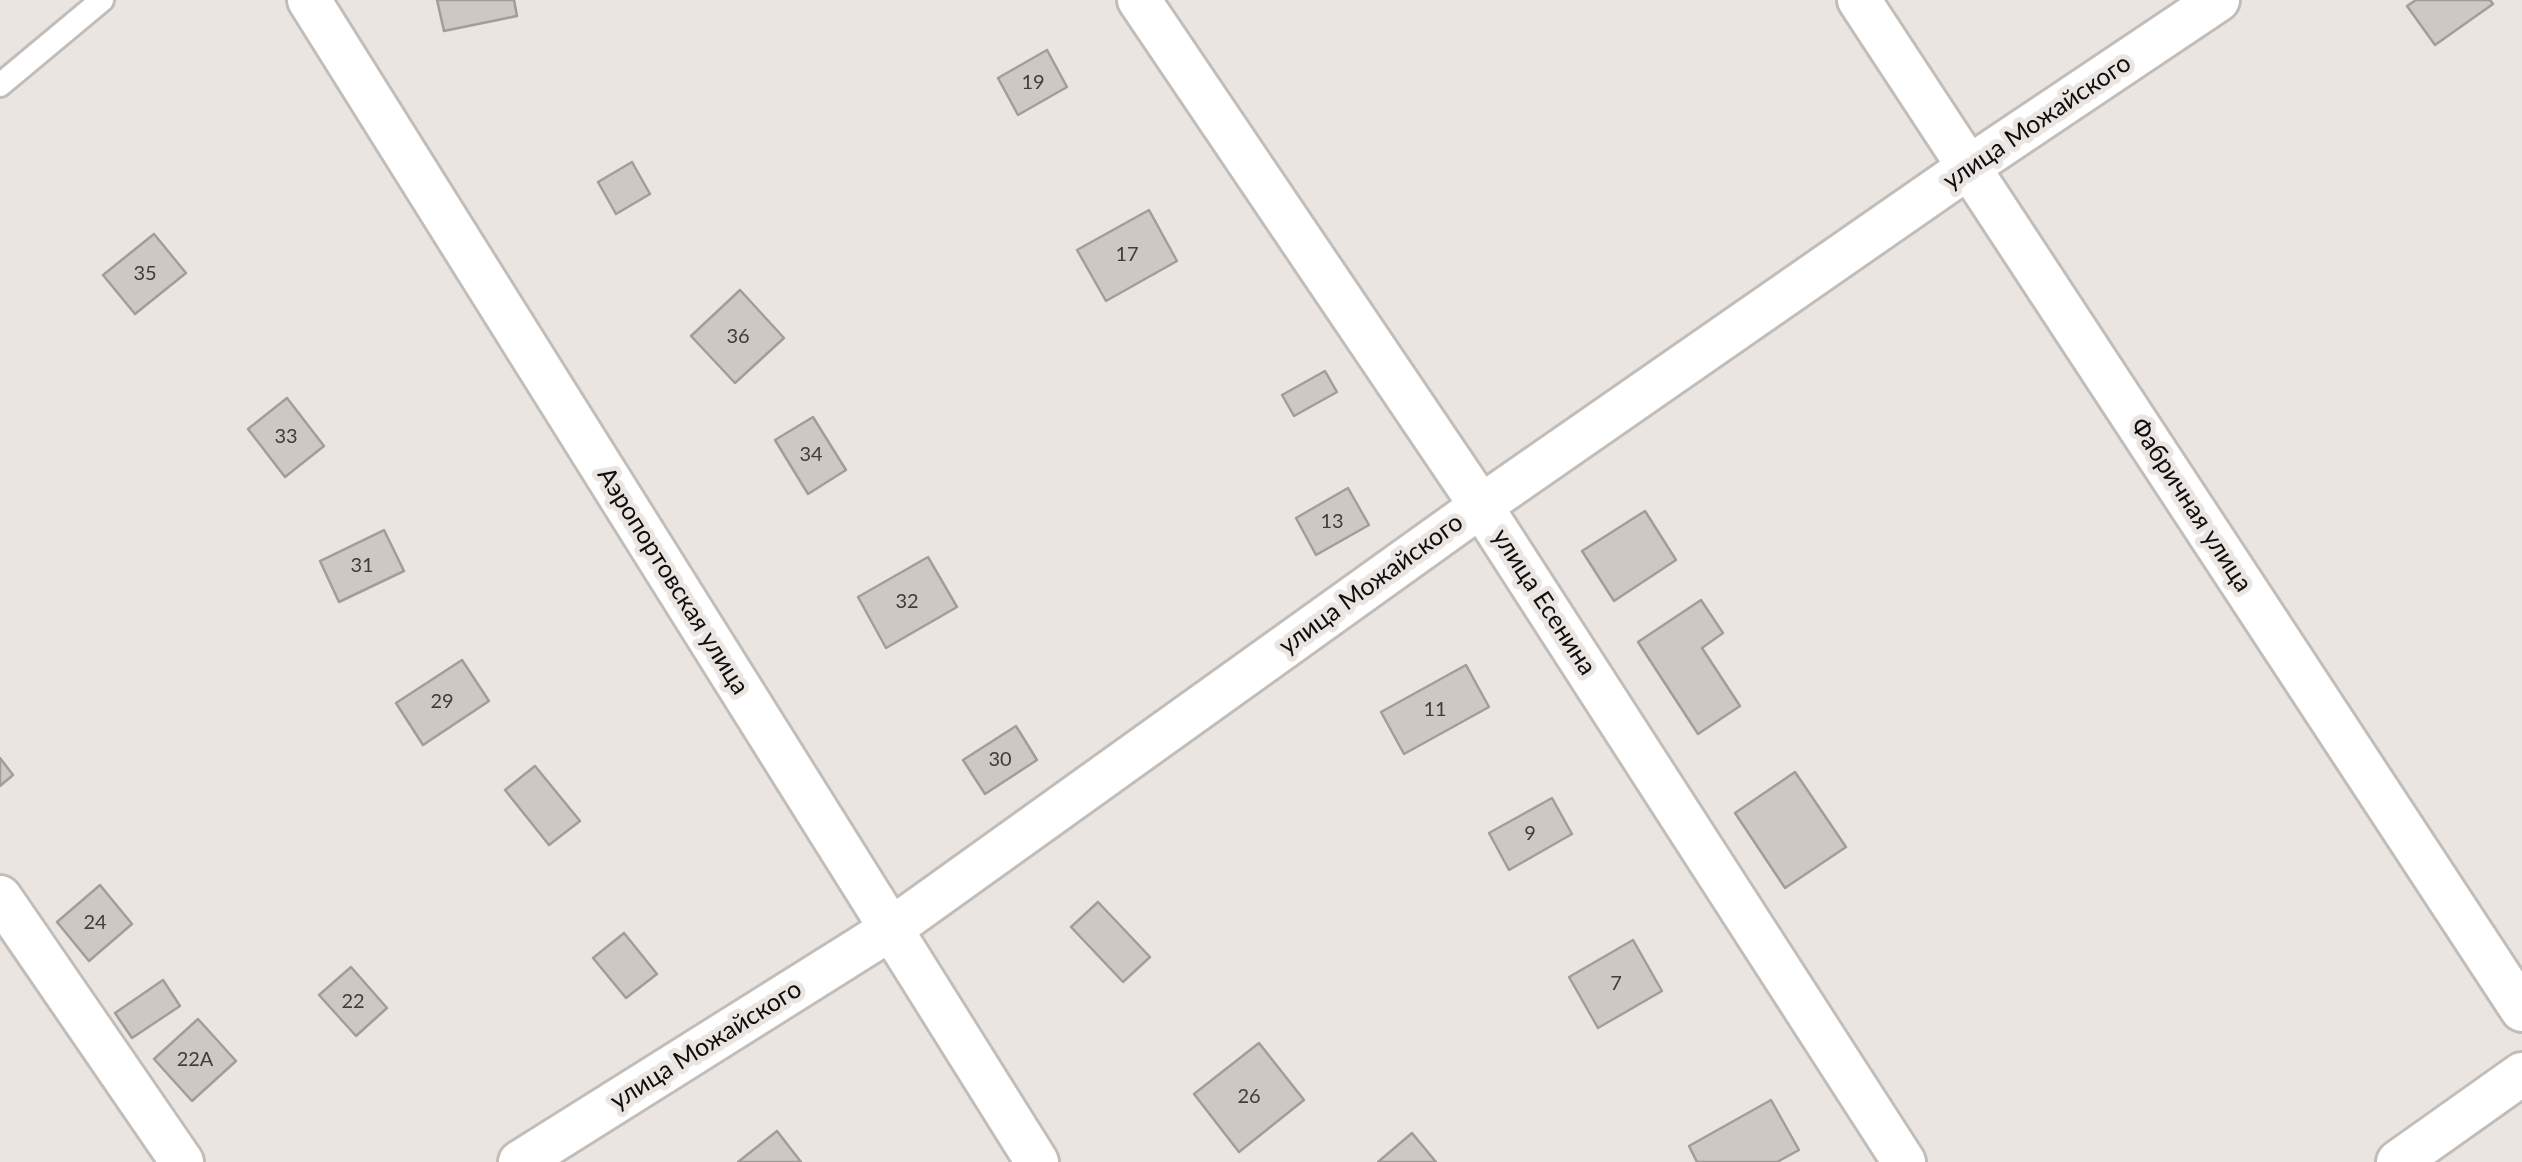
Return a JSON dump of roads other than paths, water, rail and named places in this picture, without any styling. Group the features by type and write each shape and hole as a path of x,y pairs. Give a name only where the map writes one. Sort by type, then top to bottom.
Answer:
{"street":[{"name":"Аэропортовская улица","path":"308,0 1037,1162"},
{"name":"улица Есенина","path":"1139,0 1481,506 1904,1162"},
{"name":"Фабричная улица","path":"1859,0 2522,1010"},
{"name":"улица Можайского","path":"520,1162 891,929 1481,506 2218,0"},
{"path":"0,897 182,1162"},
{"path":"2398,1162 2522,1074"}],"lane":[{"path":"0,84 102,0"}]}
